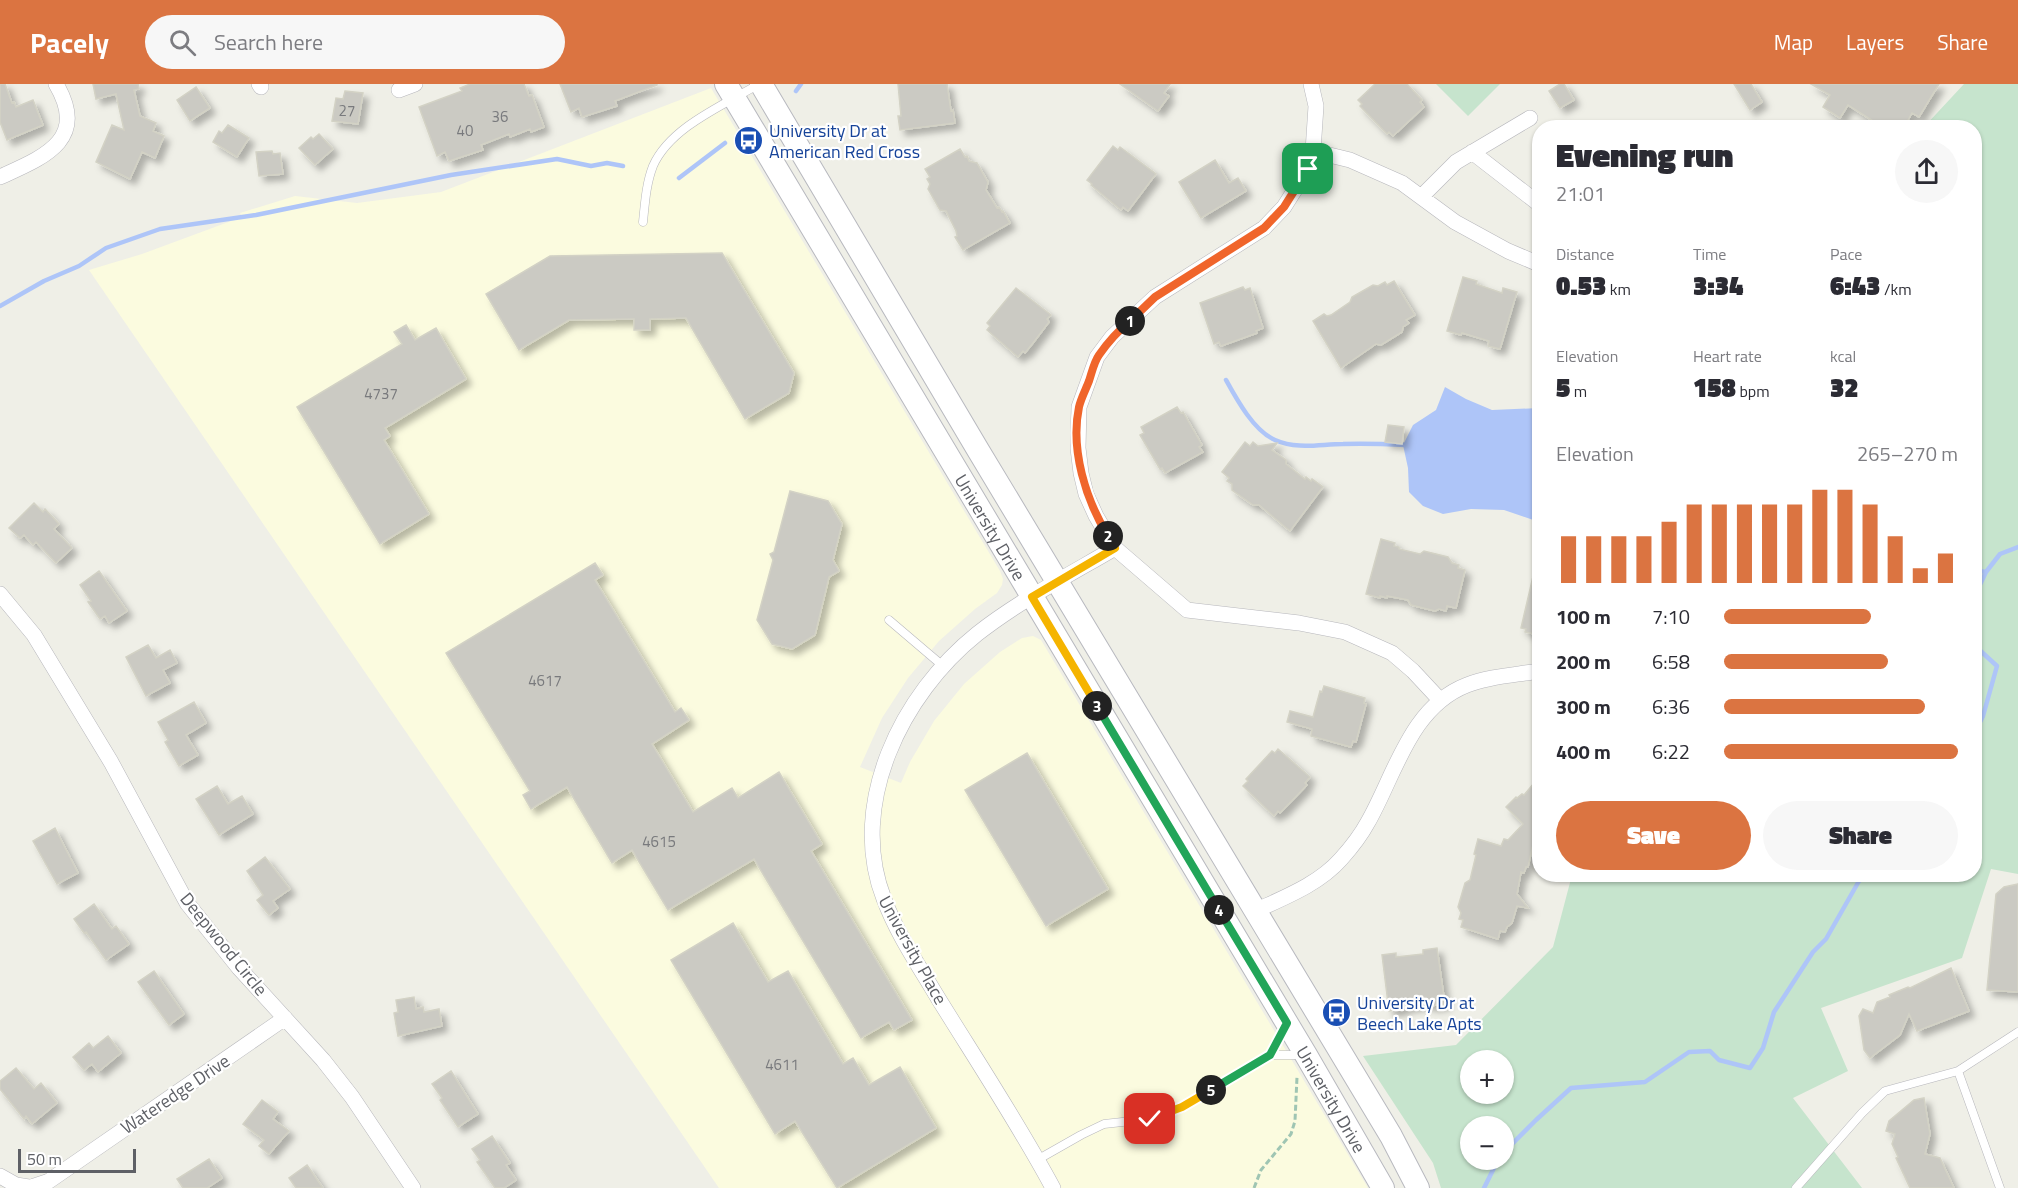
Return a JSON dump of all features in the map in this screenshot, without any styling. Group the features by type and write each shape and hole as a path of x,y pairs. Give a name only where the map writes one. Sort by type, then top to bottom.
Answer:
{"main road":[{"name":"University Drive","path":"760,84 1391,1136 1418,1188"},
{"name":"University Drive","path":"730,91 1287,1023 1302,1064 1383,1188"}],"street":[{"path":"0,177 40,159 63,138 68,117 65,100 56,84"},
{"path":"399,90 415,84"},
{"path":"1311,84 1316,106 1314,151 1308,169 1284,207 1264,228 1155,297 1112,337 1097,357 1079,407 1078,448 1086,494 1115,548 1187,610 1299,623 1345,632 1392,652 1440,700"},
{"path":"1422,196 1456,162 1530,118"},
{"path":"1314,151 1350,160 1402,183 1455,222 1508,252 1532,261"},
{"path":"1472,152 1532,199"},
{"name":"University Place","path":"1053,1188 918,964 884,901 876,878 871,846 877,789 881,774 903,725 943,666 978,634 1032,597 1115,548"},
{"name":"Deepwood Circle","path":"0,594 34,635 111,762 187,903 239,968 318,1054 352,1097 413,1188"},
{"path":"1255,911 1310,885 1340,861 1368,823 1400,755 1422,721 1440,700 1466,685 1491,678 1532,672"},
{"name":"Wateredge Drive","path":"35,1187 49,1181 285,1018"},
{"path":"0,1176 16,1185 35,1187"}],"lane":[{"path":"643,222 648,182 653,167 660,154 675,136 730,91 760,84"},
{"path":"889,620 943,666"},
{"path":"1037,1160 1104,1124 1150,1119 1182,1107 1270,1055 1287,1023"},
{"path":"1796,1188 1862,1113 1886,1091 1958,1071 2018,1032"},
{"path":"1270,1055 1302,1064"},
{"path":"1958,1071 2000,1188"}],"path":[{"path":"1254,1188 1261,1170 1291,1134 1295,1121 1302,1064"}],"shaded area":[{"path":"1436,84 1500,84 1468,116"},
{"path":"1964,84 2018,84 2018,874 1991,869 1962,958 1821,1008 1848,1071 1793,1098 1862,1188 1441,1188 1433,1163 1363,1056 1456,1045 1553,947 1570,882 1982,882 1982,120 1931,120"},
{"path":"711,88 1003,579 997,593 939,641 908,678 882,718 860,767 901,783 910,762 934,721 964,684 1000,652 1022,638 1033,636 1041,640 1368,1188 719,1188 89,270 142,254 242,217 240,213 295,196 357,203 441,192"}],"water":[{"path":"1445,387 1492,410 1532,408 1532,520 1504,510 1471,509 1443,514 1423,506 1409,492 1408,468 1403,445 1413,425 1436,410"}],"building":[{"path":"0,84 5,84 12,103 14,102 16,107 33,100 43,125 7,140 0,122"},
{"path":"93,84 138,84 139,89 134,90 140,116 156,123 153,131 164,136 155,158 142,152 130,179 96,162 112,125 124,130 116,94 96,99"},
{"path":"470,84 524,84 529,96 532,95 544,127 531,132 530,129 510,137 509,134 481,145 483,150 449,161 445,152 437,156 419,107 462,91 460,88"},
{"path":"560,84 657,85 615,101 617,106 582,117 579,108 571,112"},
{"path":"898,84 947,84 955,123 900,130"},
{"path":"1120,84 1170,84 1164,93 1169,96 1158,111"},
{"path":"1375,84 1407,84 1422,100 1420,102 1424,107 1393,136 1389,132 1387,134 1360,106 1362,104 1358,100"},
{"path":"1564,84 1574,100 1560,108 1549,91"},
{"path":"1734,84 1751,84 1762,102 1750,110"},
{"path":"1811,84 1939,84 1919,117 1912,113 1908,120 1871,120 1848,105 1840,118 1823,107 1830,95"},
{"path":"196,87 210,108 190,121 177,100"},
{"path":"345,91 363,93 358,124 332,121 336,98 343,99"},
{"path":"228,125 249,138 237,157 213,142 219,131 222,133"},
{"path":"319,134 333,149 315,165 299,148 311,137 313,139"},
{"path":"1113,146 1118,150 1120,147 1156,174 1128,211 1123,207 1121,210 1087,180"},
{"path":"960,149 969,161 977,163 988,182 986,190 1010,223 963,250 955,237 957,236 956,231 946,211 940,210 928,189 930,184 927,179 930,177 925,169"},
{"path":"272,151 273,154 280,153 283,174 259,176 256,152"},
{"path":"1215,160 1229,183 1238,178 1246,191 1201,218 1179,182"},
{"path":"722,253 794,373 789,393 745,419 686,318 650,319 650,330 634,330 634,319 569,320 519,350 486,294 550,256"},
{"path":"1463,277 1502,293 1503,288 1517,292 1500,349 1488,346 1489,341 1447,331"},
{"path":"1394,281 1415,315 1406,320 1409,323 1403,327 1402,332 1381,345 1376,344 1341,368 1313,321 1324,314 1331,315 1350,302 1352,297 1373,285 1378,286 1385,282 1387,285"},
{"path":"1243,287 1245,290 1250,288 1263,328 1256,331 1257,333 1221,346 1219,342 1214,344 1200,303"},
{"path":"1016,288 1051,315 1047,319 1049,322 1033,343 1025,353 1023,351 1018,357 987,330 990,326 987,323"},
{"path":"406,325 415,340 436,328 466,379 385,428 390,436 384,440 429,514 380,544 297,407 402,344 394,332"},
{"path":"1177,407 1181,413 1183,412 1202,445 1199,447 1203,452 1165,473 1162,468 1160,469 1140,435 1144,433 1141,427"},
{"path":"1388,425 1404,427 1402,444 1385,442"},
{"path":"1245,442 1250,446 1253,442 1258,446 1277,443 1272,450 1286,460 1286,464 1305,479 1306,477 1311,481 1312,479 1323,487 1290,531 1259,505 1253,505 1232,490 1232,484 1227,481 1229,478 1222,472"},
{"path":"790,491 828,501 842,524 833,560 839,571 829,577 815,635 792,649 772,644 757,620 773,560 770,554 774,552"},
{"path":"34,503 43,512 45,509 59,524 54,529 72,548 56,563 36,542 33,545 24,535 20,538 9,528"},
{"path":"1381,539 1395,543 1394,546 1399,549 1420,554 1424,551 1448,557 1452,563 1459,565 1458,568 1465,570 1456,608 1447,606 1446,611 1439,609 1435,611 1411,605 1408,600 1387,596 1387,598 1380,596 1380,598 1366,594"},
{"path":"595,563 603,575 595,580 675,712 681,708 689,720 652,744 693,812 732,788 738,798 779,772 822,844 811,851 912,1020 894,1030 889,1022 861,1038 754,859 668,910 632,850 612,863 567,787 531,809 523,795 530,791 446,653"},
{"path":"99,571 127,611 109,623 105,616 100,619 80,585"},
{"path":"1532,581 1532,634 1521,628"},
{"path":"148,645 156,658 170,650 177,663 163,670 170,683 146,696 126,657"},
{"path":"1324,686 1365,698 1364,703 1366,704 1356,742 1353,741 1351,747 1311,736 1312,729 1287,722 1290,711 1313,717 1320,691 1322,692"},
{"path":"194,702 206,723 186,735 198,755 179,766 165,742 168,740 158,722"},
{"path":"1278,749 1310,777 1305,783 1307,785 1280,813 1278,811 1274,816 1243,786 1248,781 1246,779 1272,751 1275,753"},
{"path":"1027,753 1108,889 1046,926 965,790"},
{"path":"1532,785 1532,849 1528,867 1524,873 1521,872 1517,894 1528,908 1517,906 1512,923 1505,932 1500,931 1498,939 1461,927 1463,920 1459,919 1461,913 1458,907 1465,883 1470,880 1478,839 1501,846 1504,839 1508,840 1523,824 1506,807 1516,797 1524,795"},
{"path":"217,786 228,804 242,796 253,814 219,835 196,799"},
{"path":"55,828 78,873 57,884 33,841"},
{"path":"265,857 290,889 273,901 278,908 269,915 257,900 263,895 247,871"},
{"path":"2018,884 2018,992 1987,990 1996,894 2004,887"},
{"path":"94,904 112,929 116,926 129,944 106,960 74,919"},
{"path":"733,923 768,982 788,971 843,1064 853,1058 869,1085 900,1067 936,1128 837,1188 795,1121 775,1134 671,960"},
{"path":"1437,948 1445,1004 1430,1006 1430,1003 1389,1011 1382,955 1396,953 1396,957 1423,954 1423,950"},
{"path":"1951,968 1969,1011 1917,1031 1909,1014 1900,1035 1870,1058 1864,1050 1859,1016 1863,1009 1873,1013 1877,1002 1890,997 1889,995 1910,988"},
{"path":"154,971 184,1014 169,1025 138,982"},
{"path":"414,997 416,1009 423,1007 424,1012 439,1009 442,1026 398,1036 394,1013 398,1012 396,1000"},
{"path":"108,1036 121,1053 98,1072 92,1064 84,1070 73,1057 89,1043 93,1048"},
{"path":"16,1068 34,1089 41,1083 57,1103 32,1124 26,1116 24,1119 0,1089 0,1081"},
{"path":"451,1071 478,1114 458,1127 432,1084"},
{"path":"1924,1098 1930,1134 1925,1154 1940,1158 1954,1188 1910,1188 1892,1144 1895,1134 1886,1131 1889,1121 1914,1100"},
{"path":"262,1100 278,1112 273,1119 289,1131 269,1154 259,1146 264,1140 243,1124"},
{"path":"492,1136 510,1163 506,1165 516,1180 504,1188 495,1188 477,1162 480,1160 472,1149"},
{"path":"209,1159 222,1178 207,1188 183,1188 177,1179"},
{"path":"307,1165 323,1188 296,1188 289,1178"}],"waterway":[{"path":"796,91 801,84"},
{"path":"679,178 725,143"},
{"path":"0,306 44,281 79,266 106,248 160,229 256,215 451,175 557,159 591,166 607,163 623,166"},
{"path":"1226,380 1253,422 1267,436 1275,440 1301,446 1408,445"},
{"path":"1982,580 2000,554 2018,547"},
{"path":"1982,571 1986,572"},
{"path":"1982,652 1997,666 1982,718"},
{"path":"1514,1142 1571,1088 1645,1082 1689,1052 1710,1051 1719,1060 1750,1068 1763,1048 1774,1012 1813,952 1826,939 1858,882"},
{"path":"1484,1188 1493,1170"}],"place":[{"name":"University Dr at American Red Cross","path":"748,140"},
{"name":"University Dr at Beech Lake Apts","path":"1336,1012"}],"route":[{"path":"1150,1119 1182,1107 1270,1055 1287,1023 1032,597 1115,548 1086,494 1078,448 1079,407 1097,357 1112,337 1155,297 1264,228 1284,207 1308,169"}]}
